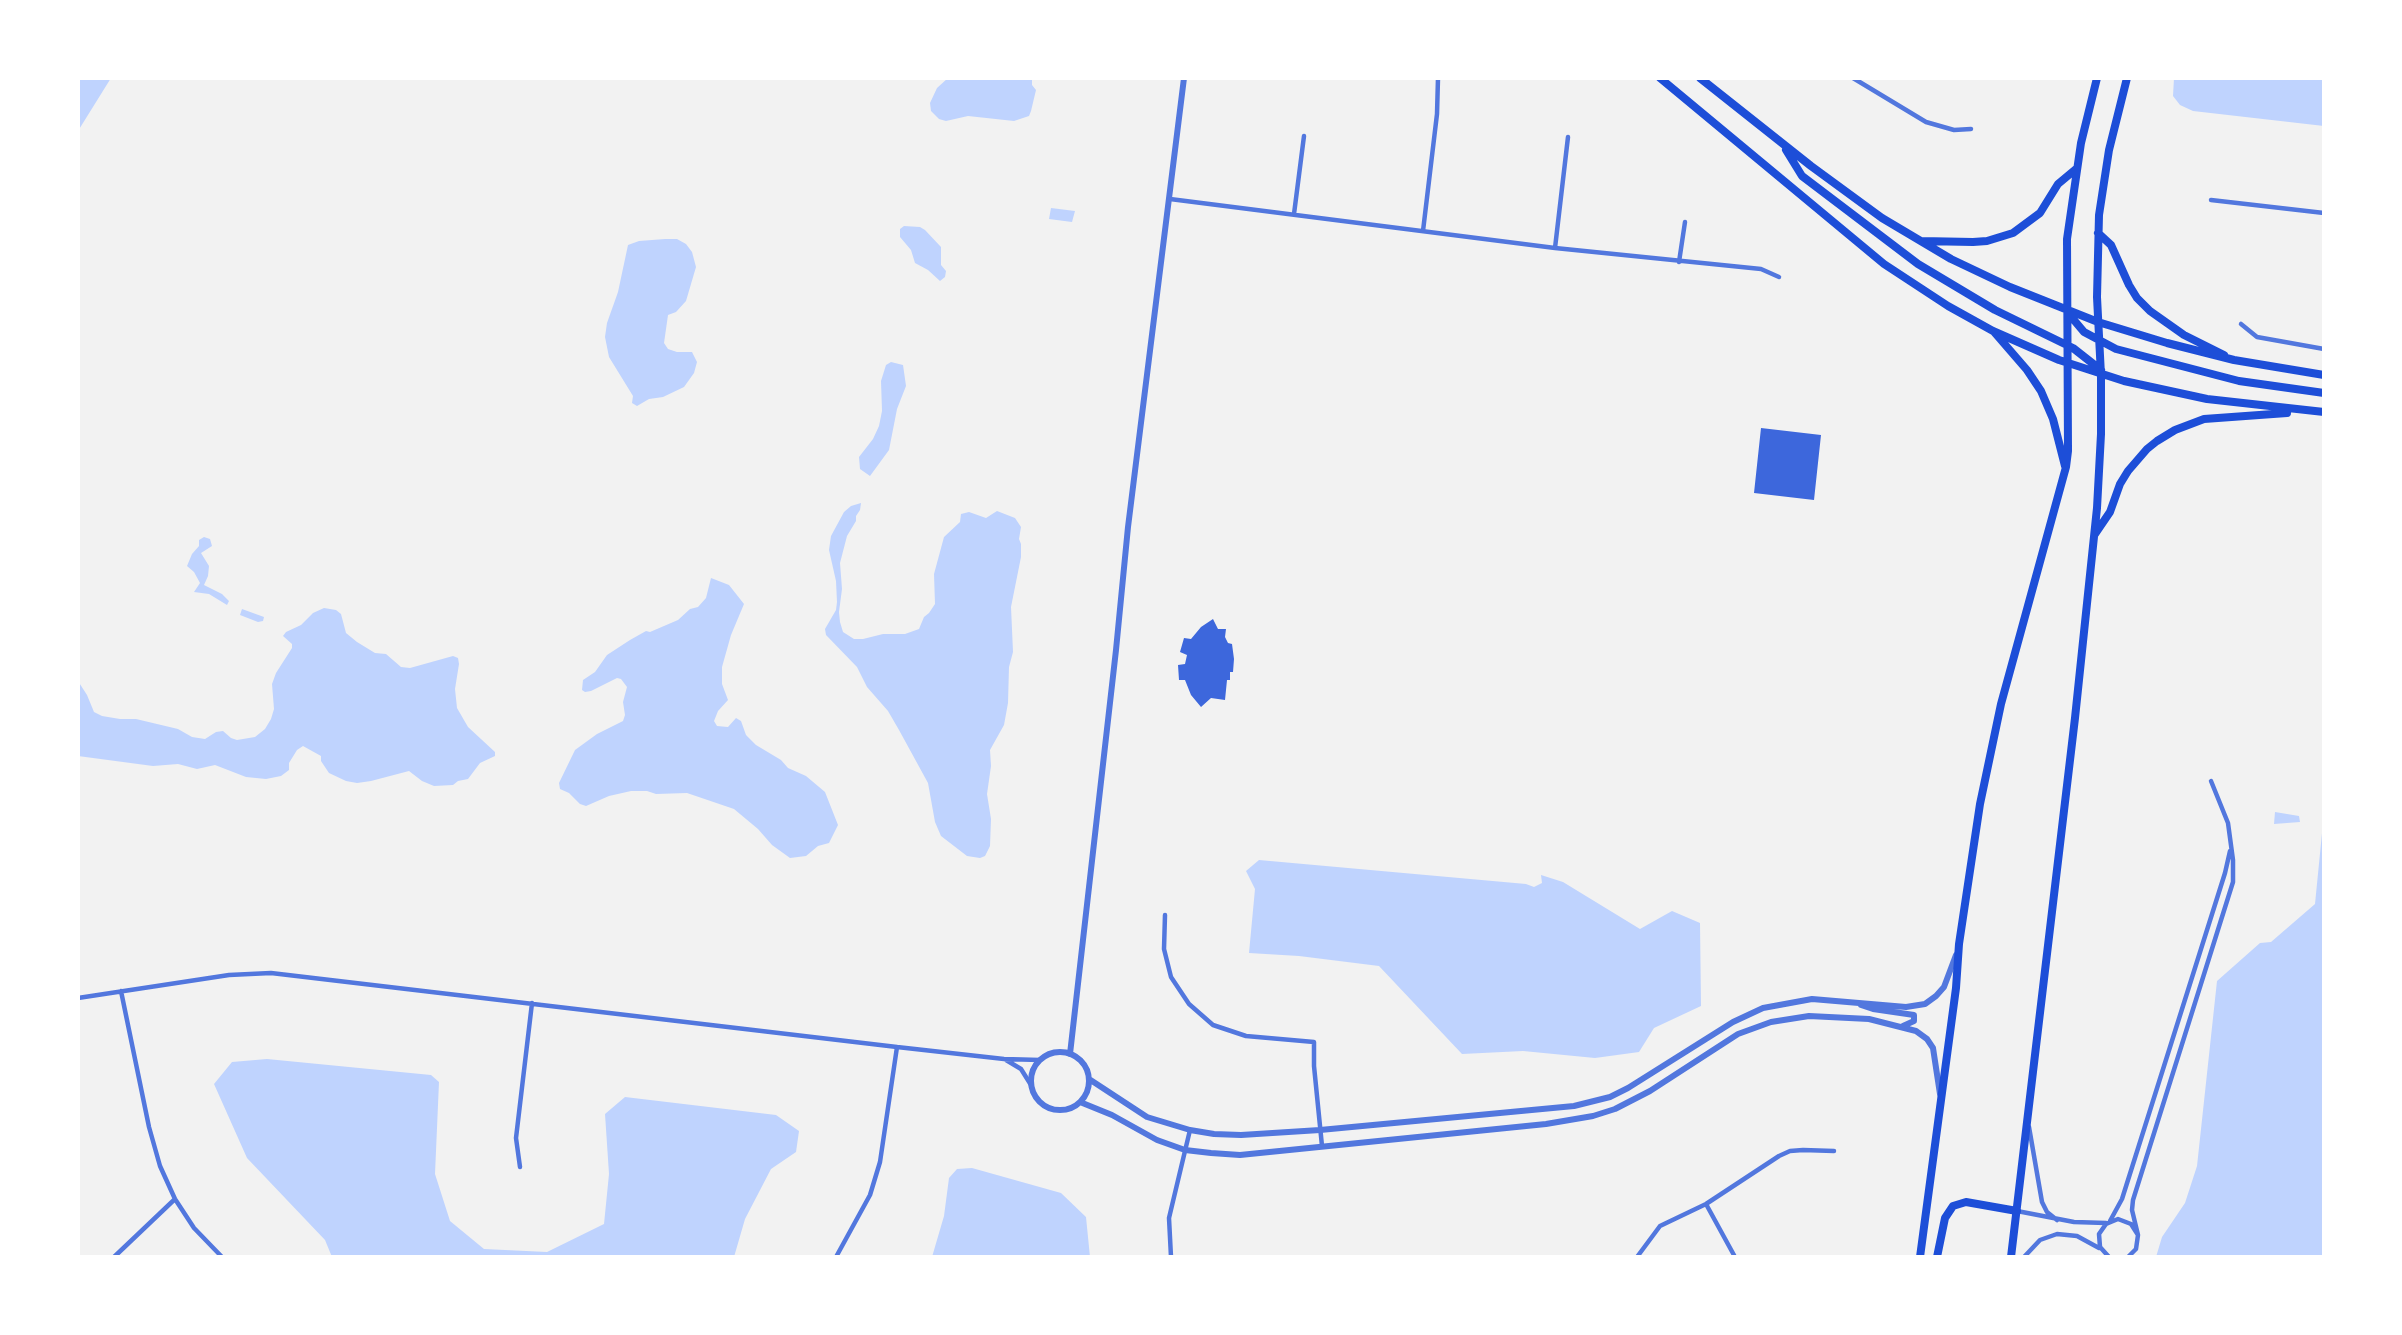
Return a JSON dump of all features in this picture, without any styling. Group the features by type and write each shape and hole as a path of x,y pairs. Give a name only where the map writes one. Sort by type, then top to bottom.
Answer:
{"main road":[{"path":"1660,78 1884,264 1948,306 1993,331 2068,363 2207,399 2320,412"},
{"path":"1700,78 1845,192 1920,241 2010,287 2067,311 2167,344 2234,360 2324,375"},
{"path":"1920,1257 1978,814 1992,746 2066,467 2069,435 2067,239 2076,169 2097,78"},
{"path":"2012,1257 2074,729 2101,457 2098,233 2109,150 2127,78"},
{"path":"1783,144 1802,176 1918,264 1995,310 2079,351 2101,372"},
{"path":"1920,241 1980,242 2013,233 2040,213 2058,184 2076,169"},
{"path":"2098,233 2111,245 2129,285 2150,311 2184,334 2234,360"},
{"path":"2067,311 2081,329 2099,341 2142,357 2224,378 2265,386 2324,393"},
{"path":"1993,331 2027,370 2041,391 2053,420 2066,467"},
{"path":"2093,537 2110,512 2120,484 2136,461 2155,442 2175,430 2200,420 2218,417 2320,412"},
{"path":"1937,1257 1945,1218 1953,1206 1966,1202 2017,1211"}],"street":[{"path":"1070,1054 1128,527 1184,78"},
{"path":"1423,231 1437,114 1438,78"},
{"path":"1853,78 1926,122 1954,130 1971,129"},
{"path":"1294,214 1304,136"},
{"path":"1555,248 1568,137"},
{"path":"1170,199 1555,248 1761,269 1779,278"},
{"path":"2211,200 2324,213"},
{"path":"1680,262 1685,222"},
{"path":"2241,324 2257,337 2324,349"},
{"path":"2128,1257 2136,1249 2138,1235 2132,1208 2139,1181 2222,921 2234,873 2225,812 2211,781"},
{"path":"2101,1249 2099,1234 2121,1203 2227,866 2231,841"},
{"path":"1165,915 1164,949 1171,977 1189,1004 1213,1025 1246,1036 1314,1042 1314,1066 1322,1146"},
{"path":"2211,918 2222,921"},
{"path":"1089,1079 1147,1117 1190,1130 1241,1135 1549,1110 1595,1102 1628,1088 1746,1014 1782,1003 1812,999 1906,1007 1925,1004 1944,987 1959,948"},
{"path":"78,998 229,975 272,974 1004,1059 1040,1060 1055,1053 1070,1054 1083,1064 1089,1079 1087,1092 1080,1102 1067,1109 1052,1109 1038,1100 1021,1070 1004,1059"},
{"path":"2192,977 2203,981"},
{"path":"121,991 149,1127 160,1166 175,1199 194,1228 222,1257"},
{"path":"1852,1001 1871,1008 1914,1015 1913,1022 1902,1026"},
{"path":"520,1167 516,1138 532,1003"},
{"path":"1782,1003 1785,1018"},
{"path":"1080,1102 1112,1115 1157,1140 1185,1150 1240,1155 1546,1124 1593,1116 1633,1101 1738,1034 1785,1018 1839,1016 1902,1026 1918,1032 1932,1047 1941,1099"},
{"path":"836,1257 870,1195 880,1162 897,1047"},
{"path":"1031,1085 1033,1071 1040,1060"},
{"path":"2155,1095 2166,1098"},
{"path":"2027,1118 2042,1205 2048,1214 2057,1220"},
{"path":"1171,1257 1169,1218 1190,1130"},
{"path":"1637,1257 1660,1226 1706,1204 1790,1151 1834,1151"},
{"path":"2132,1167 2139,1181"},
{"path":"114,1257 175,1199"},
{"path":"1706,1204 1735,1257"},
{"path":"2017,1211 2057,1220 2084,1223 2109,1222 2118,1219 2126,1221 2135,1228 2138,1235"},
{"path":"2024,1257 2040,1240 2057,1234 2077,1236 2101,1249 2109,1257"}],"water":[{"path":"78,78 111,78 78,131"},
{"path":"948,78 1034,78 1032,85 1036,90 1029,116 1014,121 968,116 946,121 939,119 931,111 930,103 937,88"},
{"path":"2174,78 2324,78 2324,126 2193,111 2180,105 2173,96"},
{"path":"1051,208 1075,211 1072,222 1049,219"},
{"path":"904,226 920,227 941,247 941,265 946,271 945,277 940,281 928,270 915,263 911,250 900,237 900,229"},
{"path":"677,239 686,244 692,252 696,267 686,301 676,312 668,315 664,343 668,349 677,352 692,352 697,362 694,373 684,387 663,397 649,399 637,406 632,403 633,396 609,357 605,337 607,323 618,292 628,245 639,241"},
{"path":"891,362 903,365 906,386 897,409 889,450 870,476 860,469 859,457 873,439 879,426 882,411 881,381 886,365"},
{"path":"861,503 856,521 847,536 840,563 842,589 840,622 843,632 854,639 883,634 905,634 919,629 924,617 935,604 934,574 944,537 960,522 961,514 969,512 986,518 997,511 1015,518 1021,527 1019,539 1021,557 1011,607 1013,652 1009,667 1008,703 1004,725 990,750 991,766 987,794 991,819 990,846 985,856 980,858 967,856 941,836 935,822 928,783 899,730 888,711 867,687 857,667 826,635 825,629 836,610 837,602 836,581 829,550 831,536 844,512 851,506"},
{"path":"204,537 210,539 212,546 201,553 209,566 204,585 222,594 229,601 227,605 209,594 194,592 200,583 194,572 187,566 192,554 199,546 199,540"},
{"path":"711,578 729,585 744,604 731,635 722,667 722,684 728,700 718,711 714,721 717,726 728,727 736,718 741,721 746,735 756,745 781,760 788,768 806,776 825,792 838,825 829,843 818,846 806,856 790,858 772,845 758,829 734,809 687,793 656,794 647,791 631,791 609,796 586,806 560,789 559,783 575,750 597,734 623,721 625,715 623,702 627,687 621,679 617,678 585,692 582,690 583,680 595,672 607,655 630,640 646,631 650,632 678,620 690,609 698,607 706,598"},
{"path":"324,608 336,610 341,614 346,633 357,642 375,653 386,654 401,667 410,668 453,656 458,658 455,689 457,708 468,727 495,752 495,756 480,763 468,779 458,781 453,785 434,786 422,781 409,771 371,781 357,783 346,781 329,773 321,761 321,756 303,746 297,750 289,763 289,770 281,776 266,779 246,777 215,765 197,769 178,764 153,766 78,756 78,681 94,712 102,716 136,719 178,729 192,737 205,739 216,732 223,731 237,740 255,737 265,729 271,719 274,709 272,684 276,673 292,648 292,644 283,636 286,632 301,625 313,613"},
{"path":"242,609 264,617 263,621 258,622 240,615"},
{"path":"2275,812 2299,816 2300,822 2274,824"},
{"path":"2324,813 2324,1257 2156,1257 2162,1237 2185,1203 2197,1166 2217,981 2260,943 2271,942 2315,904"},
{"path":"1259,860 1526,884 1534,887 1542,883 1541,875 1563,882 1640,929 1672,911 1700,923 1701,1006 1654,1028 1639,1052 1595,1058 1523,1051 1462,1054 1379,966 1299,956 1249,953 1255,889 1246,871"},
{"path":"267,1059 431,1075 439,1082 435,1174 450,1221 484,1249 547,1252 604,1224 609,1174 605,1114 625,1097 776,1115 799,1131 796,1152 771,1169 745,1219 734,1257 332,1257 325,1240 247,1158 214,1084 232,1062"},
{"path":"972,1168 1061,1193 1086,1217 1090,1257 932,1257 944,1216 949,1178 957,1169"}],"building":[{"path":"1761,428 1821,435 1814,500 1754,493"},
{"path":"1213,619 1218,629 1226,629 1225,637 1228,643 1232,644 1233,672 1230,672 1230,680 1227,680 1225,700 1211,698 1201,707 1191,695 1185,680 1179,680 1178,665 1185,664 1187,655 1180,652 1184,638 1191,639 1201,627"}]}
